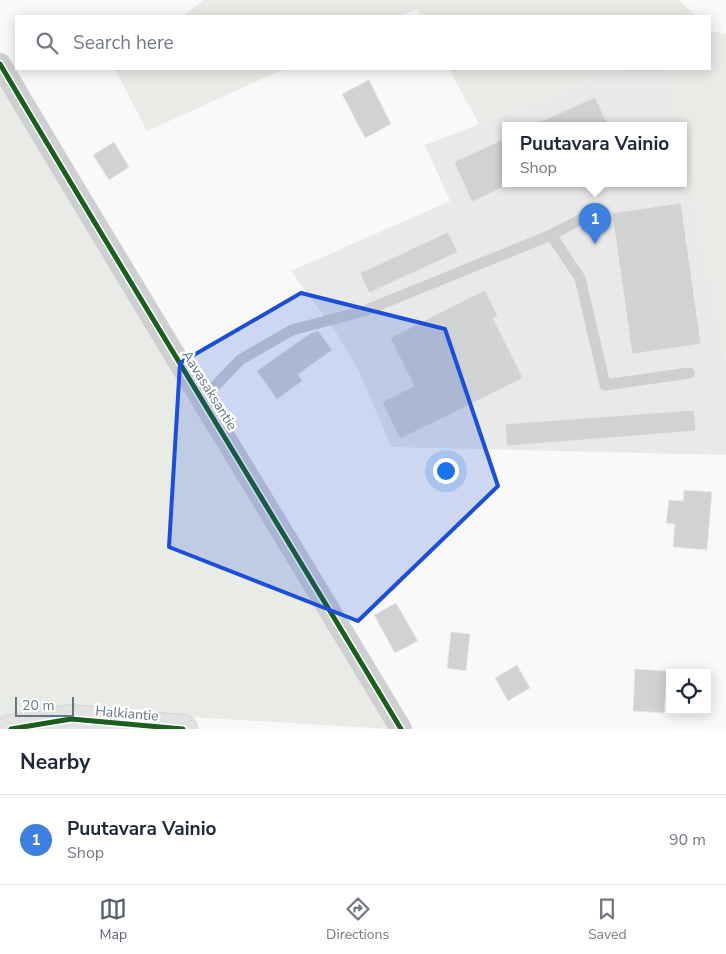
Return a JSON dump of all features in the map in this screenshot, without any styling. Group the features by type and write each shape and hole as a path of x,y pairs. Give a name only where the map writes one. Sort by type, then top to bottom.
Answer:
{"street":[{"name":"Aavasaksantie","path":"0,64 122,272 203,399 401,729"},
{"name":"Halkiantie","path":"11,729 71,719 182,729"}],"lane":[{"path":"203,399 240,360 292,330 364,311 551,235 585,217"},
{"path":"551,235 580,278 605,384 689,373"}],"highlighted area":[{"path":"301,293 445,329 498,486 358,621 169,547 180,363"}],"shaded area":[{"path":"204,0 679,0 694,15 420,15 417,9 402,15 184,15"},
{"path":"711,31 726,34 726,362 687,168 687,122 677,122 667,70 711,70"},
{"path":"116,70 282,70 147,131"},
{"path":"450,70 619,70 479,124"},
{"path":"619,70 667,70 677,122 502,122 502,187 687,187 687,168 726,362 726,455 391,447 359,371 337,334 291,271 450,201 425,145"},
{"path":"0,82 389,729 93,711 0,722"}],"building":[{"path":"369,80 391,124 365,138 342,94"},
{"path":"595,97 607,122 540,122"},
{"path":"502,140 502,187 504,187 472,202 454,162"},
{"path":"114,142 129,167 109,180 93,155"},
{"path":"681,203 701,344 632,354 612,213"},
{"path":"448,232 458,252 369,293 360,273"},
{"path":"485,290 498,316 493,318 523,378 400,439 382,402 414,386 390,338"},
{"path":"318,331 332,350 298,374 302,381 277,399 257,371 311,333"},
{"path":"694,410 696,431 507,446 505,424"},
{"path":"684,490 712,492 707,550 673,547 675,524 666,523 669,500 683,501"},
{"path":"396,603 418,641 395,653 374,615"},
{"path":"451,632 470,634 466,671 447,668"},
{"path":"517,665 530,688 508,701 495,678"},
{"path":"635,669 666,671 664,713 633,711"}],"cycle path":[{"path":"0,64 401,729"},
{"path":"11,729 71,719 183,729"}],"place":[{"name":"Puutavara Vainio","path":"595,244"}]}
